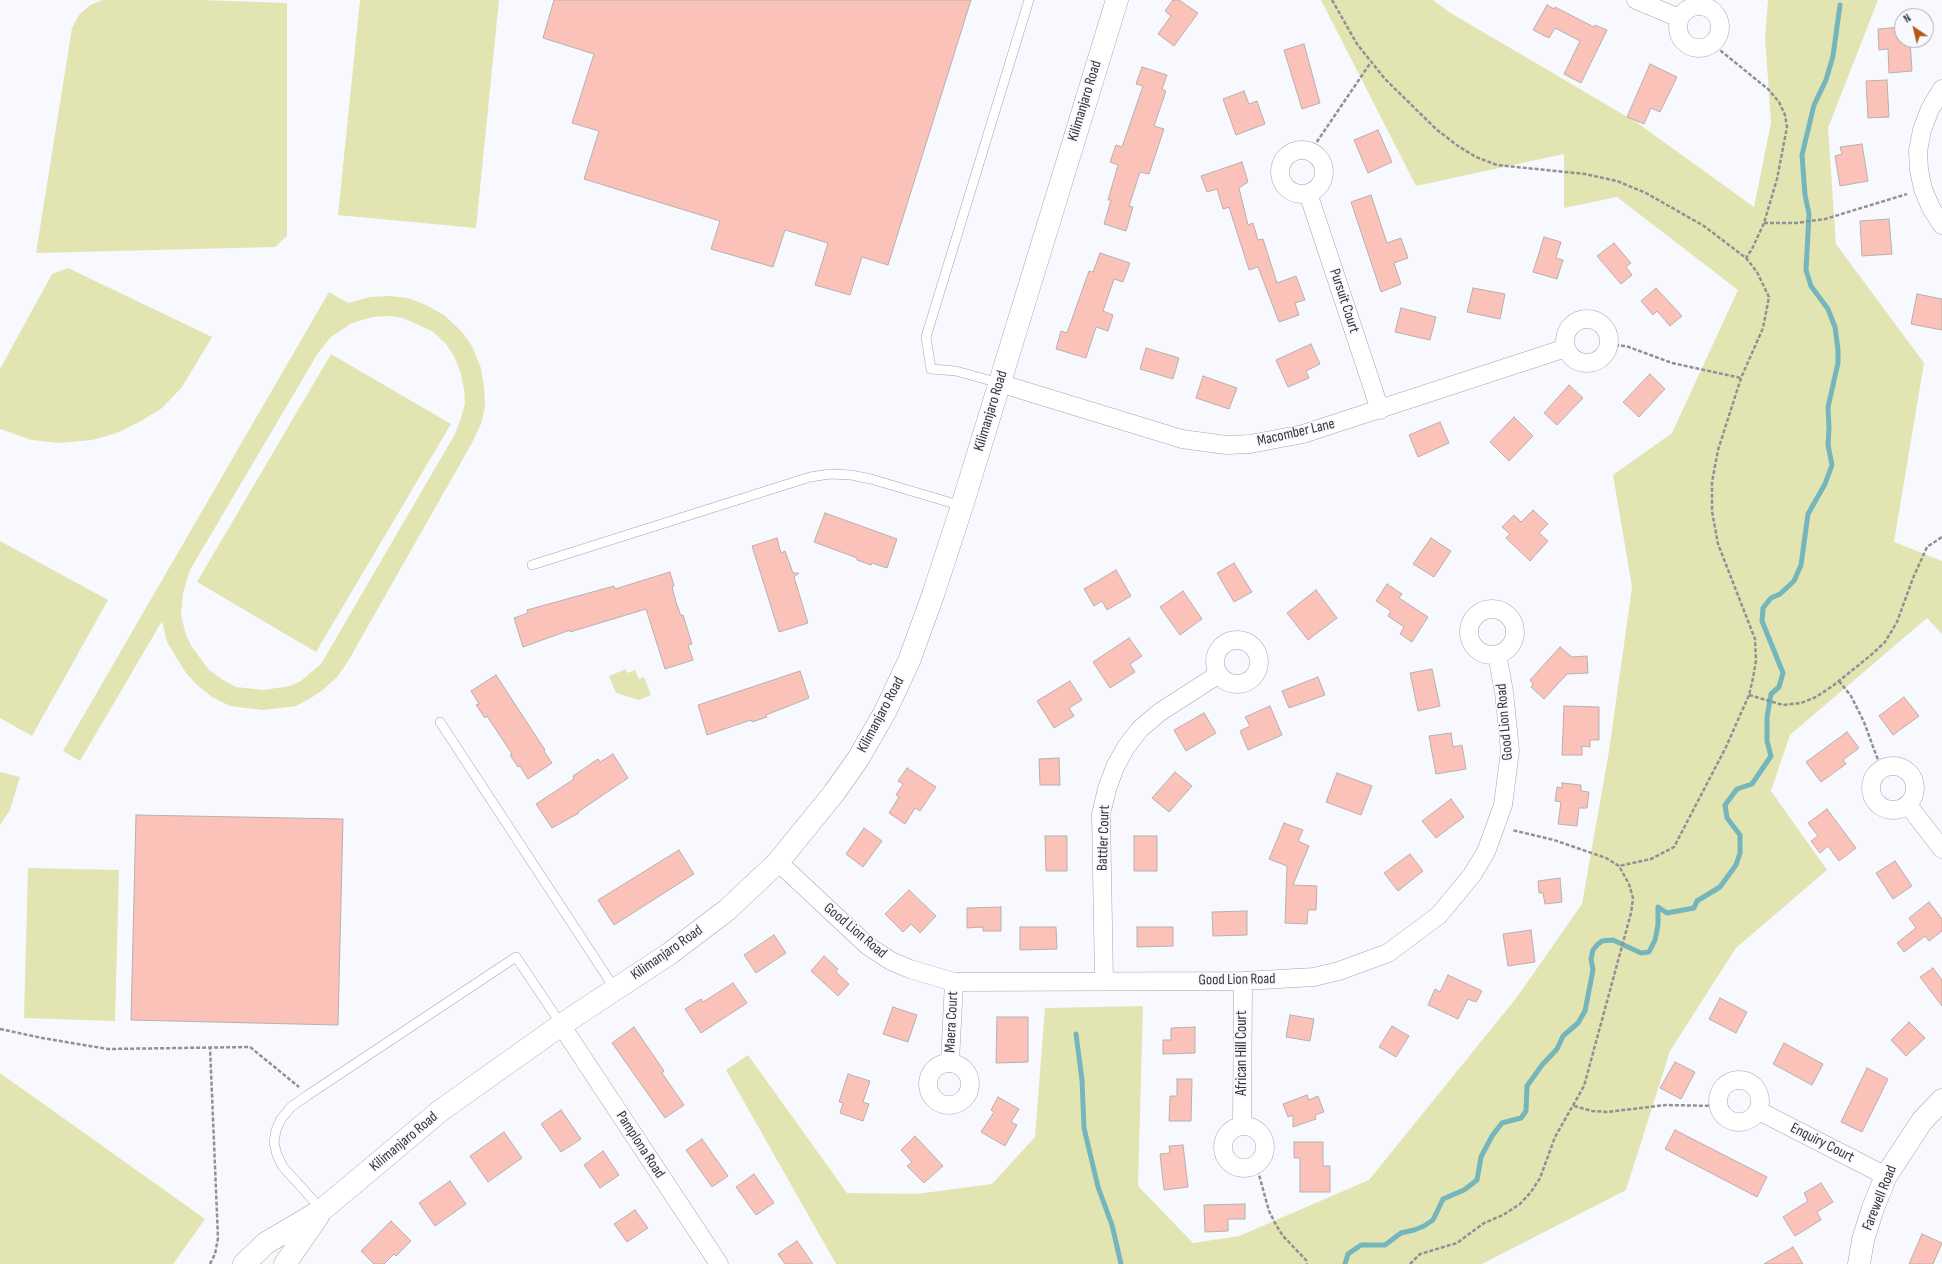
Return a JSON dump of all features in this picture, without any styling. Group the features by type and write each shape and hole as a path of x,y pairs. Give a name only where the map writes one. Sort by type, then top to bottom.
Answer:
{"street":[{"name":"Kilimanjaro Road","path":"244,1264 266,1243 322,1210 440,1111 562,1025 668,954 727,910 778,862 834,793 858,759 885,712 909,661 933,595 962,506 1117,0"},
{"path":"1636,0 1679,18"},
{"path":"1700,6 1713,12 1719,20 1720,28 1718,35 1711,44 1698,48 1686,44 1678,33 1679,18 1686,10 1692,7 1700,6"},
{"path":"1942,88 1930,109 1922,130 1918,151 1919,170 1923,189 1931,208 1942,225"},
{"path":"1300,150 1310,152 1319,159 1324,169 1322,179 1317,188 1308,193 1299,194 1290,190 1284,185 1280,175 1281,166 1284,159 1291,153 1300,150"},
{"name":"Pursuit Court","path":"1308,193 1380,410"},
{"path":"1588,319 1597,321 1604,327 1609,336 1609,345 1606,354 1600,359 1591,363 1580,362 1572,357 1566,348 1566,335 1570,327 1578,321 1588,319"},
{"name":"Macomber Lane","path":"999,384 1182,439 1226,445 1250,444 1303,434 1566,348"},
{"name":"Good Lion Road","path":"778,862 868,946 897,963 954,982 1243,981 1314,977 1366,962 1388,953 1440,915 1472,876 1486,852 1503,805 1510,751 1504,692 1497,654"},
{"name":"Battler Court","path":"1104,981 1101,814 1107,789 1115,767 1126,747 1140,729 1160,712 1219,674"},
{"path":"1894,765 1901,767 1910,773 1914,783 1914,795 1908,804 1898,809 1890,810 1881,807 1875,802 1871,793 1870,784 1875,773 1882,768 1894,765"},
{"path":"1908,804 1942,849"},
{"name":"African Hill Court","path":"1242,1125 1243,981"},
{"name":"Maera Court","path":"950,1062 954,982"},
{"name":"Pamplona Road","path":"562,1025 719,1264"},
{"path":"1738,1080 1752,1084 1759,1093 1761,1103 1759,1110 1754,1117 1740,1123 1726,1118 1718,1106 1718,1098 1721,1090 1726,1084 1738,1080"},
{"name":"Farewell Road","path":"1859,1264 1873,1208 1886,1176 1922,1121 1942,1100"},
{"name":"Enquiry Court","path":"1759,1110 1886,1176"},
{"path":"1242,1125 1253,1128 1259,1132 1265,1143 1265,1150 1261,1159 1256,1164 1247,1168 1240,1168 1228,1162 1224,1156 1222,1147 1223,1140 1229,1131 1242,1125"},
{"name":"Kilimanjaro Road","path":"285,1264 322,1210"}],"lane":[{"path":"999,384 956,371 931,369 926,337 1029,0"},
{"path":"532,565 810,477 830,474 851,475 871,479 962,506"},
{"path":"440,722 615,989"},
{"path":"322,1210 283,1167 277,1155 274,1143 276,1130 281,1119 291,1108 308,1095 516,957 562,1025"}],"path":[{"path":"1332,0 1357,44 1385,79 1436,129 1476,157 1504,166 1585,174 1617,181 1646,193 1704,226 1746,258 1757,272 1769,297 1763,328 1741,378 1718,450 1712,482 1712,511 1718,544 1755,639 1756,661 1749,695 1707,785 1674,848 1651,859 1619,866"},
{"path":"1711,44 1768,89 1779,102 1785,114 1787,127 1785,144 1764,223 1752,249 1746,258"},
{"path":"1310,152 1371,62"},
{"path":"1764,223 1796,223 1825,219 1923,189"},
{"path":"1609,345 1626,346 1672,363 1741,378"},
{"path":"1749,695 1783,705 1801,703 1816,697 1839,681 1885,642 1897,622 1913,578 1927,547 1942,537"},
{"path":"1839,681 1851,696 1864,722 1882,768"},
{"path":"1410,1264 1420,1254 1457,1243 1484,1223 1503,1215 1520,1204 1531,1192 1540,1178 1555,1137 1584,1086 1594,1054 1634,898 1627,879 1619,866 1606,858 1554,840 1496,826"},
{"path":"0,1029 42,1038 108,1049 250,1047 308,1095"},
{"path":"210,1047 218,1238 215,1254 210,1264"},
{"path":"1574,1106 1592,1111 1608,1112 1666,1105 1718,1106"},
{"path":"1256,1164 1269,1210 1276,1225 1283,1236 1306,1260 1307,1264"}],"green space":[{"path":"103,0 202,0 287,3 287,236 275,247 36,253 72,28 79,15 90,5"},
{"path":"360,0 499,0 476,228 338,215"},
{"path":"1321,0 1433,0 1449,12 1636,122 1754,207 1771,123 1765,36 1768,0 1878,0 1828,128 1836,244 1924,363 1894,542 1942,561 1942,634 1927,618 1790,735 1771,791 1827,870 1736,948 1670,1051 1626,1190 1482,1264 836,1264 726,1070 748,1055 847,1193 916,1194 992,1184 1035,1137 1045,1008 1143,1006 1138,1186 1193,1243 1239,1236 1369,1180 1517,997 1582,904 1609,751 1632,587 1613,475 1672,433 1738,290 1617,197 1564,208 1564,154 1416,186"},
{"path":"68,268 212,337 182,387 162,408 141,421 117,433 92,440 59,443 32,440 0,429 0,369 52,274"},
{"path":"329,292 348,303 370,297 390,296 408,298 426,305 444,315 461,331 472,346 481,368 485,406 481,424 472,443 347,663 337,677 324,689 296,706 263,710 230,706 212,697 196,684 186,673 167,642 162,621 80,761 63,751","holes":["389,316 403,318 432,331 446,344 454,356 461,374 465,404 455,434 321,664 301,681 290,686 263,690 236,687 209,670 192,647 186,635 181,615 183,593 190,570 318,353 331,337 352,323 373,317"]},
{"path":"331,354 451,424 316,652 197,582"},
{"path":"0,541 108,600 32,736 0,718"},
{"path":"626,669 627,673 635,670 639,679 644,677 651,695 639,700 616,693 609,676"},
{"path":"0,772 20,777 10,810 0,825"},
{"path":"28,868 119,870 115,1021 24,1018"},
{"path":"0,1073 205,1219 173,1264 0,1264"}],"building":[{"path":"554,0 971,0 888,265 862,257 850,295 815,285 828,243 785,230 773,267 711,249 720,221 584,179 599,131 572,123 594,54 543,38"},
{"path":"1173,0 1179,0 1198,13 1174,46 1158,34 1171,16 1165,11"},
{"path":"1547,5 1554,9 1555,7 1594,27 1595,25 1607,30 1581,83 1564,74 1580,41 1555,28 1549,38 1533,30"},
{"path":"1894,28 1894,48 1911,48 1912,71 1889,73 1888,49 1879,50 1878,29"},
{"path":"1304,44 1320,103 1302,109 1284,50"},
{"path":"1650,64 1677,77 1660,112 1651,108 1644,124 1627,117"},
{"path":"1142,67 1167,75 1162,89 1166,91 1154,126 1164,129 1149,174 1140,172 1129,206 1133,207 1126,231 1104,224 1111,200 1108,200 1118,165 1110,162 1116,145 1122,147 1143,86 1136,84"},
{"path":"1887,80 1889,117 1868,118 1866,81"},
{"path":"1244,91 1249,104 1257,101 1265,124 1236,135 1223,99"},
{"path":"1378,130 1392,162 1368,173 1354,140"},
{"path":"1862,144 1868,181 1840,186 1835,156 1842,154 1840,147"},
{"path":"1242,162 1248,182 1239,188 1248,225 1253,223 1258,240 1263,239 1277,283 1296,276 1305,300 1295,303 1299,315 1279,322 1258,267 1249,270 1229,207 1223,209 1217,189 1207,192 1201,176"},
{"path":"1371,195 1387,243 1401,238 1408,258 1394,263 1401,284 1381,292 1351,202"},
{"path":"1889,219 1892,254 1862,256 1860,221"},
{"path":"1544,237 1561,242 1556,258 1563,260 1557,279 1533,272"},
{"path":"1614,243 1631,263 1626,267 1632,275 1621,284 1597,256"},
{"path":"1100,253 1130,263 1123,282 1114,279 1103,311 1113,315 1108,331 1096,327 1086,358 1056,349 1061,331 1067,333 1089,271 1093,272"},
{"path":"1473,288 1505,294 1500,319 1467,312"},
{"path":"1656,288 1682,316 1670,326 1657,311 1653,315 1641,301"},
{"path":"1917,294 1942,299 1942,330 1911,324"},
{"path":"1401,308 1436,317 1430,340 1395,332"},
{"path":"1311,344 1320,364 1306,371 1309,378 1288,387 1276,360"},
{"path":"1146,348 1179,358 1173,379 1140,369"},
{"path":"1650,374 1665,389 1639,417 1623,402"},
{"path":"1203,376 1237,388 1229,409 1196,398"},
{"path":"1569,385 1583,398 1557,425 1544,413"},
{"path":"1514,417 1533,436 1509,461 1490,442"},
{"path":"1440,422 1449,443 1418,457 1409,435"},
{"path":"1533,510 1548,524 1539,533 1548,541 1530,561 1506,538 1510,534 1502,527 1514,515 1521,522"},
{"path":"825,513 897,539 887,568 872,563 871,565 857,560 857,558 814,542"},
{"path":"777,538 781,553 785,551 793,573 799,573 794,577 808,623 779,632 752,546"},
{"path":"1431,538 1451,551 1434,577 1413,564"},
{"path":"1234,563 1252,592 1234,602 1217,573"},
{"path":"1116,570 1131,596 1107,610 1102,601 1094,606 1084,589"},
{"path":"670,572 676,602 681,616 683,615 692,644 688,645 693,660 665,669 646,609 570,632 570,630 523,647 514,618 528,613 527,610 614,586 615,589"},
{"path":"1387,584 1402,594 1399,598 1428,617 1412,642 1400,634 1404,627 1388,616 1391,611 1376,601"},
{"path":"1316,590 1337,618 1308,640 1287,613"},
{"path":"1183,591 1202,619 1180,635 1160,607"},
{"path":"1129,638 1142,656 1130,664 1135,672 1110,688 1093,662"},
{"path":"1560,647 1572,657 1587,656 1588,673 1567,674 1544,699 1531,687 1533,684 1530,680"},
{"path":"1432,669 1440,706 1418,711 1410,673"},
{"path":"800,671 809,698 766,715 767,717 752,722 751,720 707,735 698,705"},
{"path":"496,675 552,763 528,779 520,766 518,767 510,755 512,754 487,716 485,718 476,705 479,704 471,691"},
{"path":"1318,677 1325,695 1289,708 1282,691"},
{"path":"1070,681 1082,700 1069,708 1074,716 1054,728 1037,701"},
{"path":"1904,697 1919,716 1893,735 1879,716"},
{"path":"1270,706 1282,735 1248,750 1240,731 1250,726 1245,717"},
{"path":"1564,706 1599,707 1599,740 1590,740 1590,747 1582,746 1582,755 1562,755"},
{"path":"1204,713 1216,733 1186,751 1174,730"},
{"path":"1847,732 1859,748 1843,760 1846,764 1821,782 1806,762"},
{"path":"1451,733 1453,747 1462,745 1466,769 1436,774 1429,736"},
{"path":"613,754 628,778 578,812 579,813 552,828 536,804 574,779 573,776 598,759 600,762"},
{"path":"1059,758 1060,785 1040,785 1039,759"},
{"path":"907,768 936,787 920,811 915,808 905,824 889,813 899,797 896,795 903,784 898,781"},
{"path":"1175,772 1192,786 1169,812 1152,798"},
{"path":"1337,773 1372,786 1361,815 1326,802"},
{"path":"1562,783 1581,785 1581,791 1589,792 1587,808 1579,808 1577,826 1558,824 1561,802 1555,801 1557,787 1562,788"},
{"path":"1451,799 1464,817 1436,838 1422,821"},
{"path":"1827,809 1856,848 1839,861 1828,846 1820,853 1811,841 1818,836 1808,823"},
{"path":"136,815 343,819 338,1025 131,1020"},
{"path":"1284,823 1303,830 1298,841 1309,846 1293,885 1317,886 1316,910 1308,910 1307,924 1285,923 1287,866 1269,859"},
{"path":"864,828 882,841 863,867 846,854"},
{"path":"1045,836 1067,836 1067,871 1046,871"},
{"path":"1134,836 1157,836 1157,871 1134,871"},
{"path":"679,850 694,874 614,925 598,900"},
{"path":"1410,854 1423,871 1398,891 1384,873"},
{"path":"1895,861 1912,886 1893,899 1876,873"},
{"path":"1560,878 1562,902 1545,904 1543,893 1539,893 1538,881"},
{"path":"909,890 936,916 920,933 911,924 903,932 885,914"},
{"path":"1929,902 1942,919 1942,931 1929,941 1925,936 1904,952 1897,943 1916,928 1909,918"},
{"path":"1001,907 1001,931 983,931 983,927 967,928 967,908"},
{"path":"1247,911 1247,935 1213,936 1212,912"},
{"path":"1020,927 1056,927 1057,949 1020,950"},
{"path":"1137,927 1173,927 1173,946 1137,947"},
{"path":"1531,930 1535,962 1508,966 1503,934"},
{"path":"774,935 786,953 756,973 744,955"},
{"path":"824,956 838,969 836,972 849,984 838,996 811,971"},
{"path":"1933,968 1942,980 1942,1006 1920,977"},
{"path":"1448,975 1482,991 1476,1002 1468,999 1458,1019 1428,1005 1435,989 1440,992"},
{"path":"733,983 747,1003 701,1033 685,1009 701,999 703,1002"},
{"path":"1720,998 1747,1012 1736,1033 1709,1019"},
{"path":"893,1007 917,1015 908,1042 883,1034"},
{"path":"1290,1015 1314,1019 1310,1041 1286,1037"},
{"path":"997,1017 1028,1017 1028,1062 996,1063"},
{"path":"1909,1022 1925,1038 1906,1056 1891,1040"},
{"path":"1392,1026 1409,1036 1396,1057 1379,1047"},
{"path":"634,1027 664,1071 662,1073 684,1105 665,1118 612,1043"},
{"path":"1195,1027 1195,1053 1163,1054 1163,1040 1171,1040 1171,1028"},
{"path":"1784,1043 1823,1064 1812,1085 1773,1064"},
{"path":"1675,1062 1695,1072 1681,1099 1660,1088"},
{"path":"1867,1068 1888,1079 1862,1132 1841,1122"},
{"path":"848,1074 870,1081 863,1102 869,1104 863,1121 840,1113 843,1103 839,1102"},
{"path":"1177,1079 1192,1079 1191,1121 1169,1121 1170,1096 1177,1096"},
{"path":"1307,1095 1309,1100 1318,1096 1324,1112 1315,1115 1316,1119 1293,1127 1293,1115 1288,1117 1283,1104"},
{"path":"998,1097 1019,1109 1011,1122 1017,1125 1005,1146 981,1132 994,1112 991,1110"},
{"path":"561,1110 581,1139 561,1152 541,1124"},
{"path":"1675,1130 1767,1177 1757,1197 1665,1149"},
{"path":"504,1132 522,1158 488,1182 470,1156"},
{"path":"915,1136 943,1166 924,1183 907,1166 912,1162 901,1150"},
{"path":"702,1139 728,1176 712,1187 686,1150"},
{"path":"1294,1142 1323,1142 1323,1166 1330,1166 1330,1192 1300,1192 1300,1158 1294,1158"},
{"path":"1183,1145 1188,1187 1164,1190 1160,1154 1170,1153 1169,1146"},
{"path":"603,1151 619,1175 600,1188 584,1165"},
{"path":"754,1174 774,1203 756,1215 736,1187"},
{"path":"450,1181 466,1204 435,1226 419,1203"},
{"path":"1821,1183 1833,1202 1817,1212 1821,1220 1795,1236 1783,1217 1808,1201 1804,1193"},
{"path":"1245,1204 1245,1219 1228,1219 1228,1231 1205,1232 1204,1205"},
{"path":"635,1210 648,1228 627,1242 614,1224"},
{"path":"391,1221 411,1241 396,1256 394,1254 384,1264 374,1264 361,1251"},
{"path":"1922,1234 1942,1243 1933,1264 1909,1264"},
{"path":"797,1241 813,1264 785,1264 778,1254"},
{"path":"1793,1247 1803,1264 1764,1264"}],"waterway":[{"path":"1345,1264 1348,1254 1361,1245 1385,1245 1401,1233 1424,1226 1433,1220 1443,1199 1464,1190 1477,1180 1481,1157 1492,1136 1502,1123 1521,1118 1526,1111 1527,1086 1542,1065 1557,1049 1563,1036 1578,1023 1585,1011 1593,970 1591,959 1593,950 1597,945 1602,941 1613,940 1641,953 1649,952 1655,940 1658,925 1658,907 1667,913 1694,908 1697,901 1720,887 1736,865 1740,853 1740,835 1727,818 1725,805 1737,789 1752,784 1771,756 1767,741 1767,717 1771,694 1779,687 1783,673 1762,621 1763,608 1771,598 1780,594 1794,581 1801,565 1808,514 1825,484 1832,465 1828,445 1828,407 1838,363 1838,350 1835,327 1828,309 1811,286 1806,270 1809,214 1805,195 1802,155 1814,105 1826,80 1833,56 1840,5"},
{"path":"1076,1034 1082,1080 1084,1128 1098,1187 1112,1225 1121,1264"}]}
